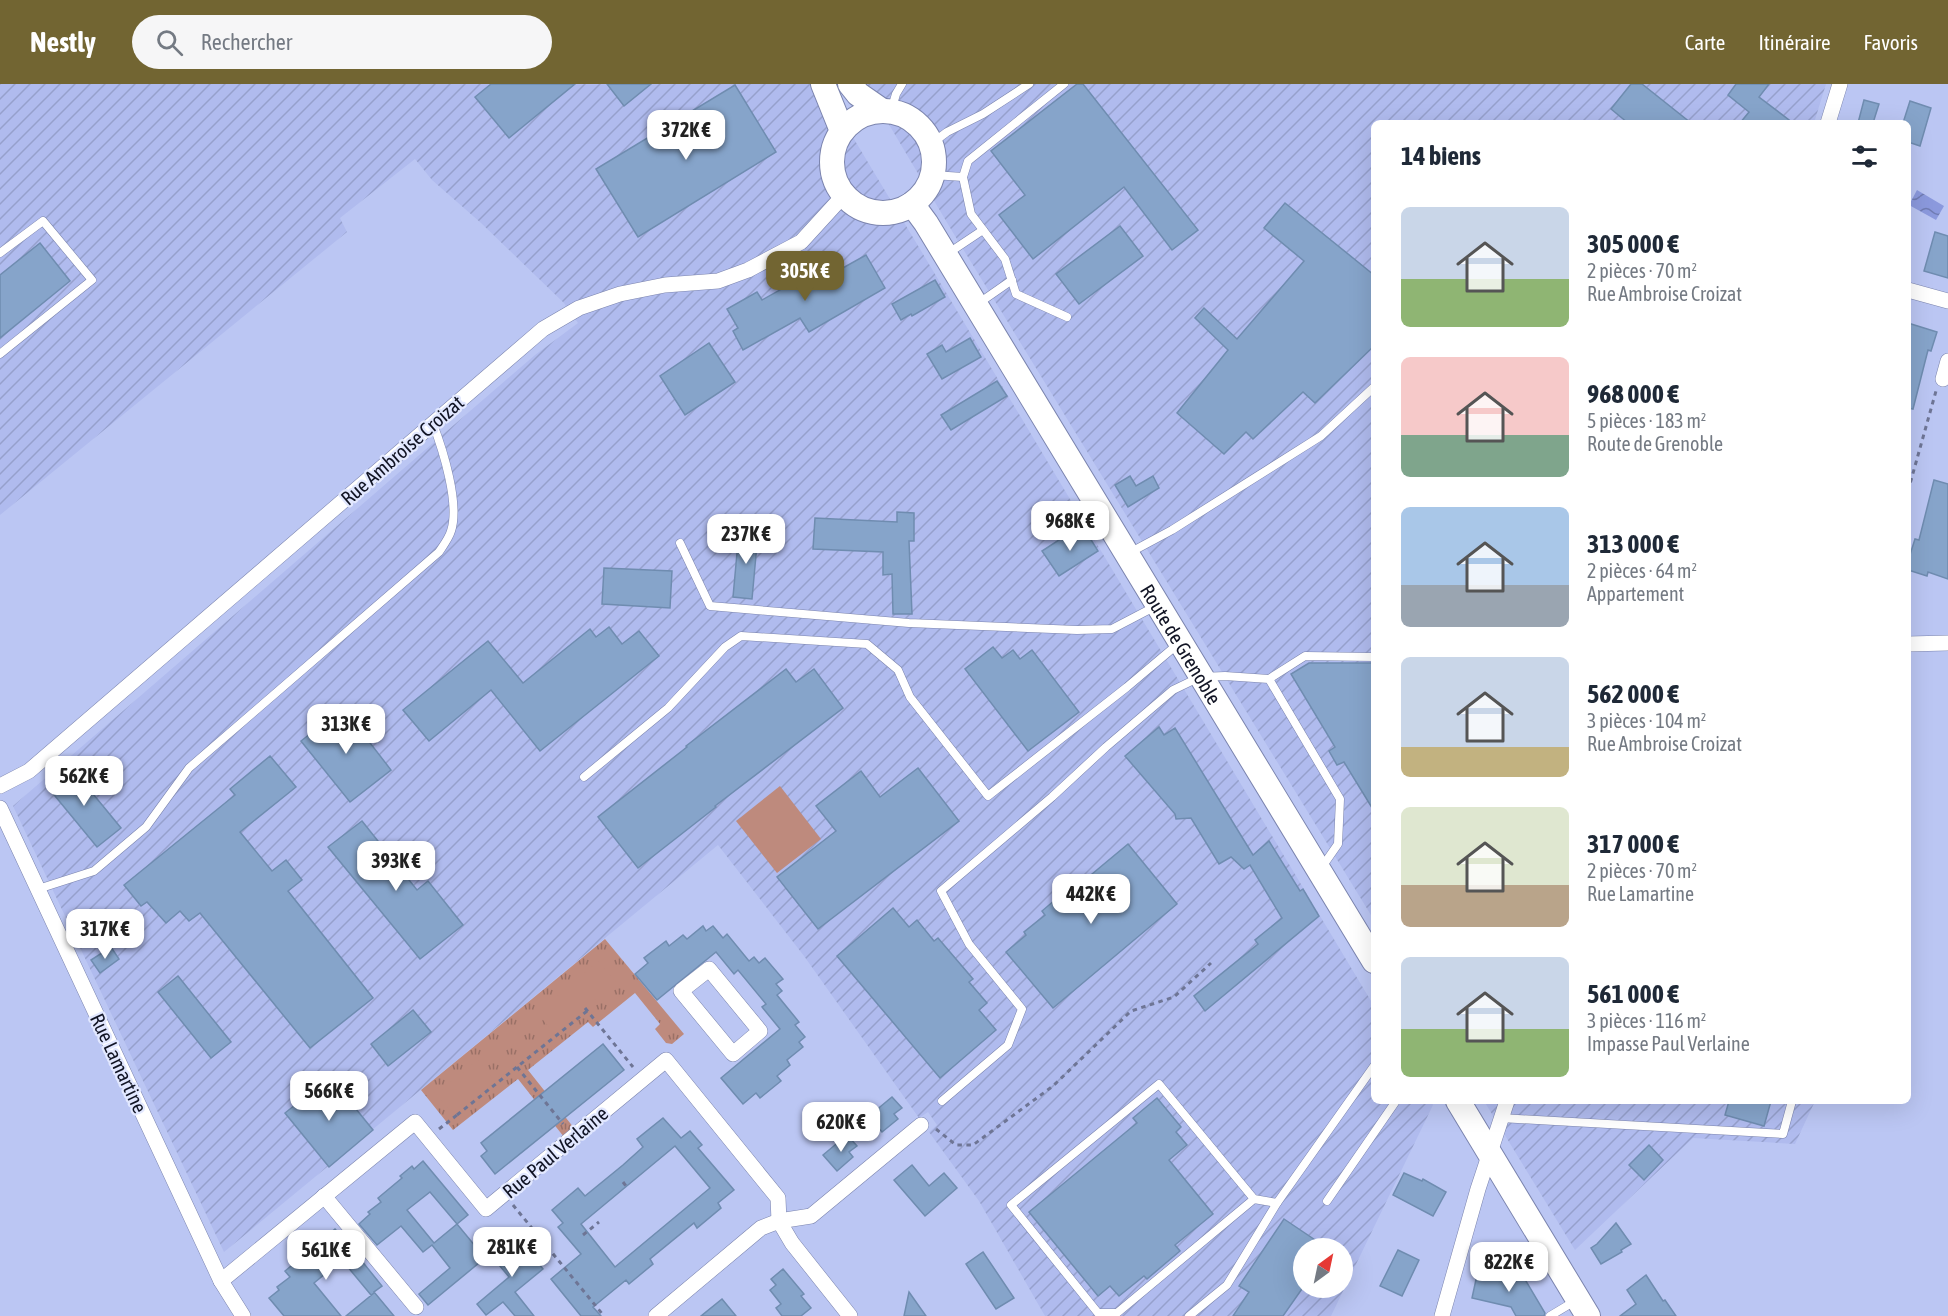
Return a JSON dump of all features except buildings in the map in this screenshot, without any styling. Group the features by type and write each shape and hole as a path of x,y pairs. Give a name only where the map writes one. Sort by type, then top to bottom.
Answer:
{"main road":[{"path":"823,84 842,131"},
{"path":"850,84 858,94 886,111"},
{"path":"886,111 904,115 916,122 925,132 931,144 934,159 933,175 925,191 912,204 884,213 869,211 856,205 844,195 835,180 832,161 835,144 842,131 852,120 866,113 886,111"},
{"name":"Route de Grenoble","path":"912,204 976,305 1319,871 1371,950"},
{"path":"1460,1104 1583,1307"}],"street":[{"path":"1829,120 1840,84"},
{"name":"Rue Ambroise Croizat","path":"0,786 29,771 543,329 579,308 620,294 665,285 718,281 748,270 801,242 844,195"},
{"path":"1911,291 1948,301"},
{"path":"1943,379 1948,360"},
{"path":"1911,644 1948,643"},
{"name":"Rue Lamartine","path":"0,808 221,1281 243,1316"},
{"path":"709,969 760,1031 733,1054 681,991 709,969"},
{"name":"Rue Paul Verlaine","path":"221,1281 415,1122 486,1209 666,1060 778,1198 779,1221 792,1243 850,1316"},
{"path":"1442,1316 1489,1153 1506,1104"},
{"path":"656,1316 761,1228 779,1221 811,1216 921,1125"},
{"path":"324,1196 416,1306"}],"lane":[{"path":"886,111 902,84"},
{"path":"931,144 947,132 982,114 1029,84"},
{"path":"1064,84 968,161 963,177 971,214 1005,259 1016,294 1067,317"},
{"path":"933,175 963,177"},
{"path":"0,253 43,221 92,280 0,354"},
{"path":"945,256 983,230"},
{"path":"976,305 1012,280"},
{"path":"1126,554 1172,530 1321,436 1371,390"},
{"path":"38,889 94,871 146,827 189,768 439,552 451,531 454,501 441,444 433,424"},
{"path":"680,543 710,606 909,622 1077,630 1112,628 1158,606"},
{"path":"584,777 668,708 725,647 741,636 867,644 898,670 910,698 988,796 1127,687 1180,642"},
{"path":"942,1101 1008,1045 1022,1009 969,944 941,891 1173,690 1200,677 1269,679 1305,656 1371,657"},
{"path":"1269,679 1340,799 1338,844 1319,871"},
{"path":"1189,1316 1227,1285 1277,1203 1371,1070"},
{"path":"1254,1199 1117,1313 1108,1315 1098,1313 1011,1205 1159,1084 1254,1199 1277,1203"},
{"path":"1327,1201 1394,1104"},
{"path":"1502,1118 1783,1134 1791,1104"},
{"path":"1550,1316 1583,1307"}],"path":[{"path":"1911,480 1937,389 1943,379"},
{"path":"921,1125 927,1124 934,1128 956,1145 973,1145 1053,1086 1131,1011 1174,997 1211,963"},
{"path":"428,1138 586,1010 643,1079"},
{"path":"517,1066 573,1137"},
{"path":"623,1182 626,1186"},
{"path":"504,1194 604,1316"},
{"path":"583,1234 599,1222"}],"shaded area":[{"path":"0,84 821,84 1371,1001 1371,1104 1433,1105 1353,1270 1353,1238 1293,1238 1293,1298 1340,1298 1331,1316 1045,1316 979,1201 929,1132 937,1125 928,1112 919,1118 804,956 718,845 224,1252 13,806 535,355 578,323 564,303 481,223 432,180 415,159 340,218 347,232 0,515"},
{"path":"865,84 1826,84 1815,120 1371,120 1371,915 952,231"},
{"path":"1486,1104 1814,1104 1795,1144 1693,1138 1575,1250"}],"green space":[{"path":"780,786 821,839 777,873 736,821"},
{"path":"605,939 684,1034 672,1044 666,1043 655,1029 660,1024 635,993 593,1027 588,1022 528,1070 574,1128 564,1137 518,1079 453,1130 421,1090"},
{"path":"598,961 616,982 555,1034 537,1013"},
{"path":"478,1060 495,1081 454,1115 436,1094"}],"water":[{"path":"1917,190 1944,206 1936,220 1911,206"}]}
